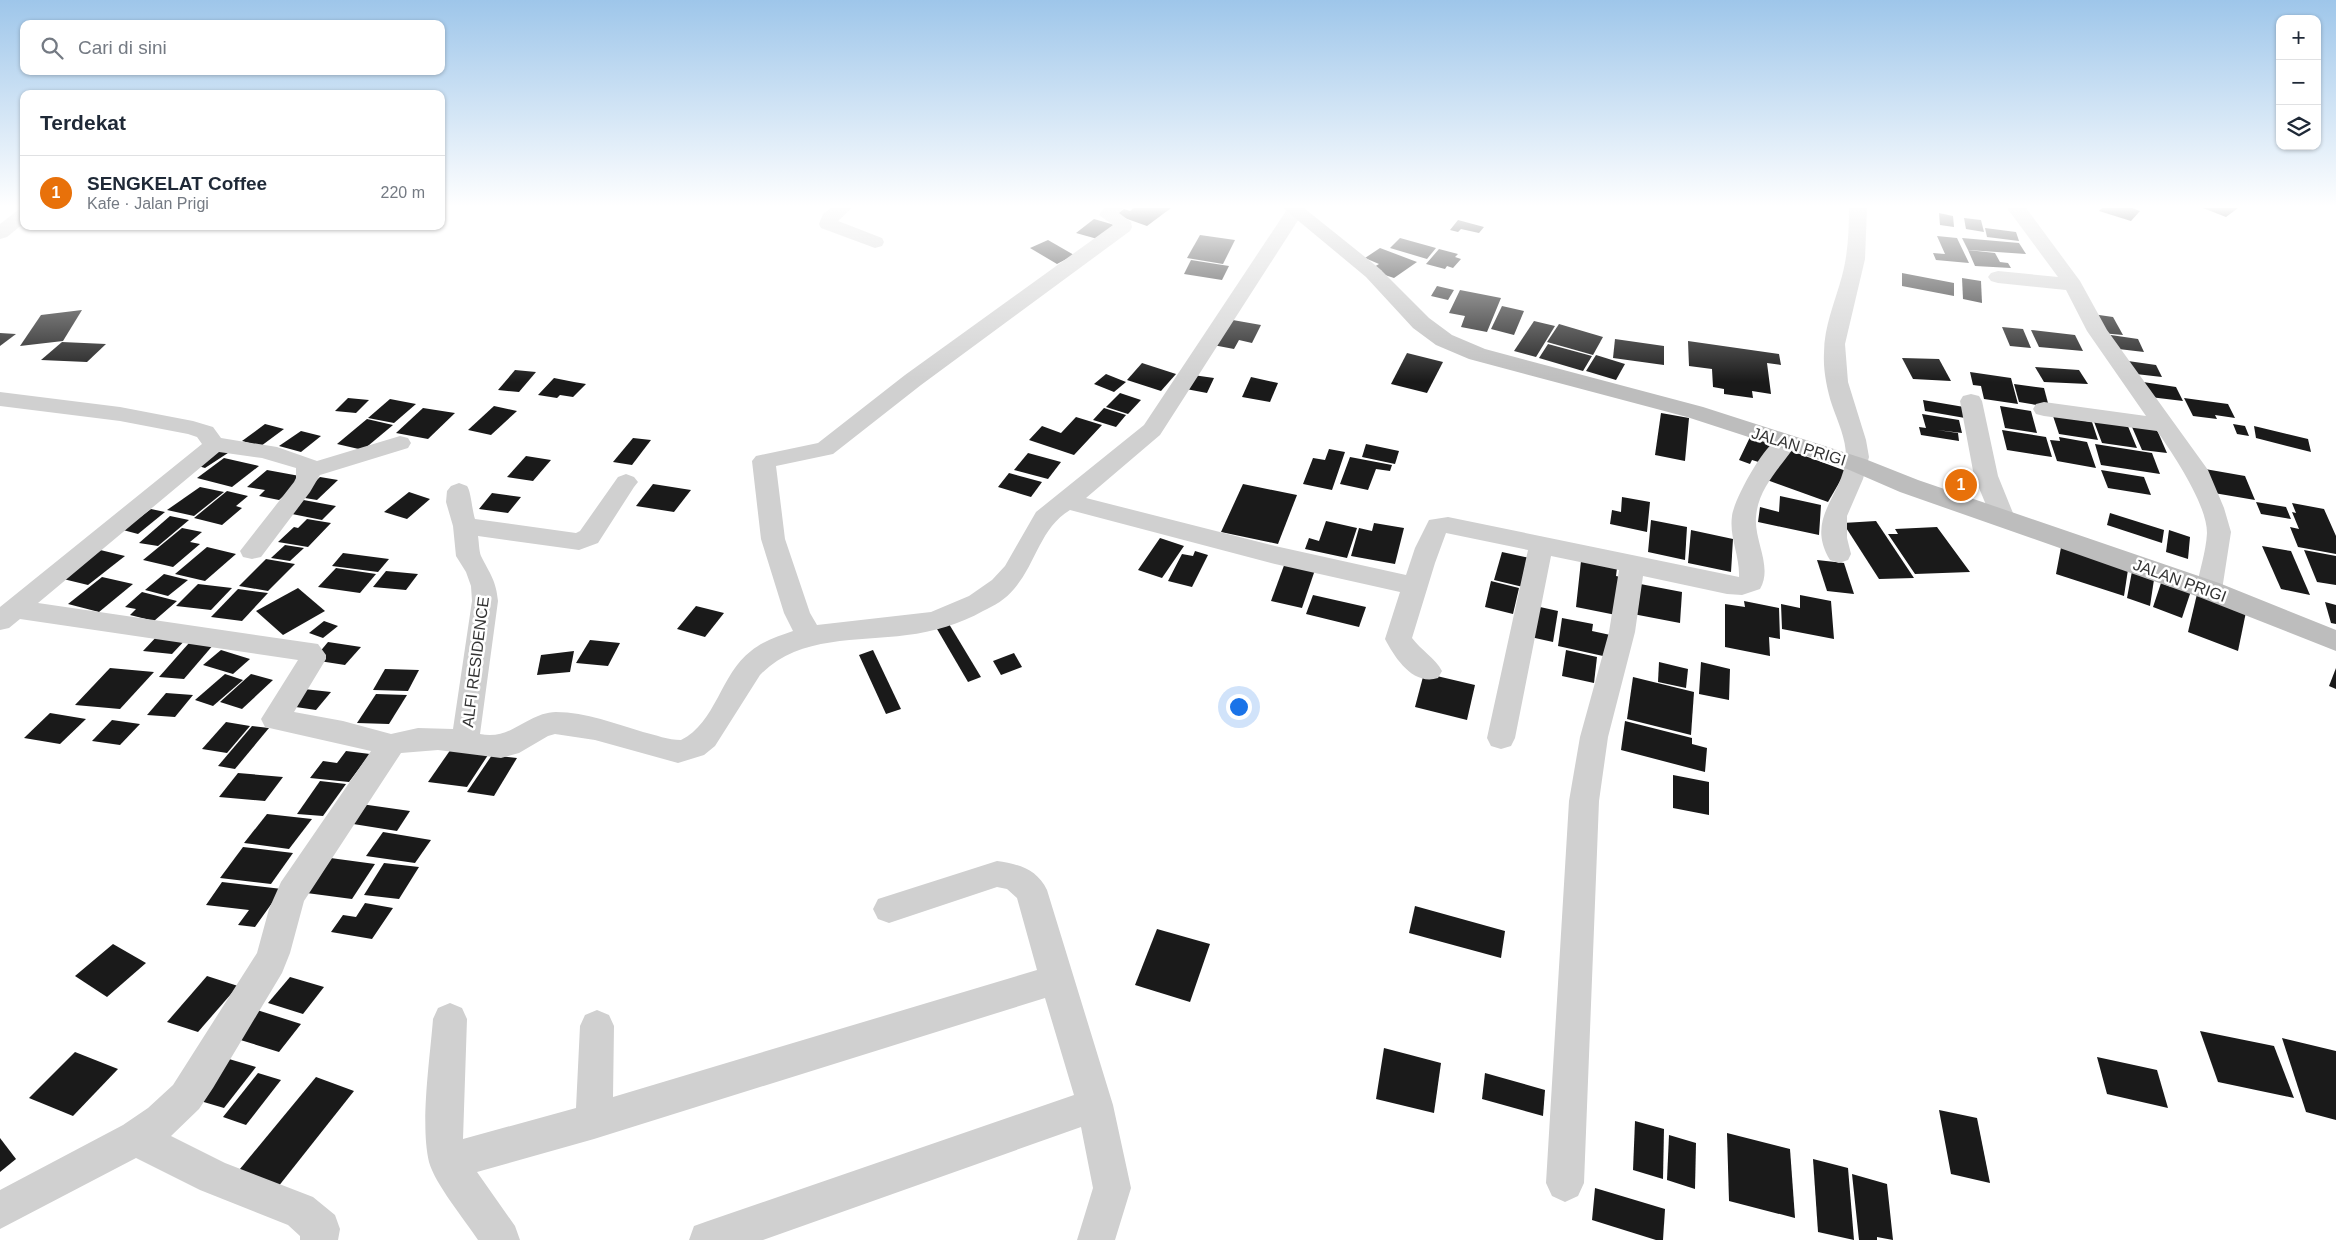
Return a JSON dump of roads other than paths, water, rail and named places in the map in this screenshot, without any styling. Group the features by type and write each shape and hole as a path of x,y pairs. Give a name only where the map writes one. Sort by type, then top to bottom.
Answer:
{"street":[{"path":"808,634 797,613 772,539 764,461 825,449 913,380 1069,266"},
{"path":"7,615 309,651 313,655 312,659 275,719 343,732 391,745 417,740 465,742 486,748 503,747 538,727 550,724 564,724 595,728 653,746 683,751 696,746 706,736 745,674 755,662 784,644 808,634 911,626 939,620 959,612 998,590 1007,581 1042,520 1052,508 1067,501 1152,430 1257,266"},
{"name":"JALAN PRIGI","path":"1363,266 1421,323 1444,340 1477,354 1695,412 1786,443 1856,464 1909,486 2209,590 2336,641"},
{"path":"1840,554 1832,528 1833,516 1856,464 1853,428 1842,400 1834,353 1836,334 1854,266"},
{"path":"2059,266 2073,285 2097,331 2196,470 2212,508 2219,532 2209,590"},
{"path":"1998,277 2073,285"},
{"path":"0,399 27,400 120,414 193,428 205,432 214,445"},
{"path":"1971,400 1986,476 2003,518"},
{"path":"2044,409 2164,424"},
{"path":"308,471 400,443"},
{"path":"1428,671 1412,658 1398,639 1424,554 1438,526 1448,525 1726,585 1742,586 1751,583 1754,574 1744,530 1747,498 1755,482 1786,443"},
{"path":"7,615 214,445 229,444 292,458 308,465 308,478 252,551"},
{"path":"465,526 580,542 589,537 626,482"},
{"name":"ALFI RESIDENCE","path":"458,491 458,502 465,526 465,543 468,556 478,570 484,586 485,601 465,742"},
{"path":"1067,501 1275,555 1415,586"},
{"path":"1501,738 1542,546"},
{"path":"1564,1183 1584,802 1594,737 1622,632 1632,565"},
{"path":"0,1210 136,1138 167,1115 186,1097 201,1076 270,962 278,941 283,911 292,892 391,745"},
{"path":"889,909 997,874 1015,877 1030,890 1095,1106 1112,1188 1096,1240"},
{"path":"448,1162 594,1121 1056,978"},
{"path":"450,1019 444,1132 448,1162 501,1240"},
{"path":"594,1121 596,1026"},
{"path":"708,1240 1095,1106"},
{"path":"136,1138 213,1177 264,1198 300,1210 321,1229 319,1240"}],"place":[{"name":"SENGKELAT Coffee","path":"1961,485"}]}
